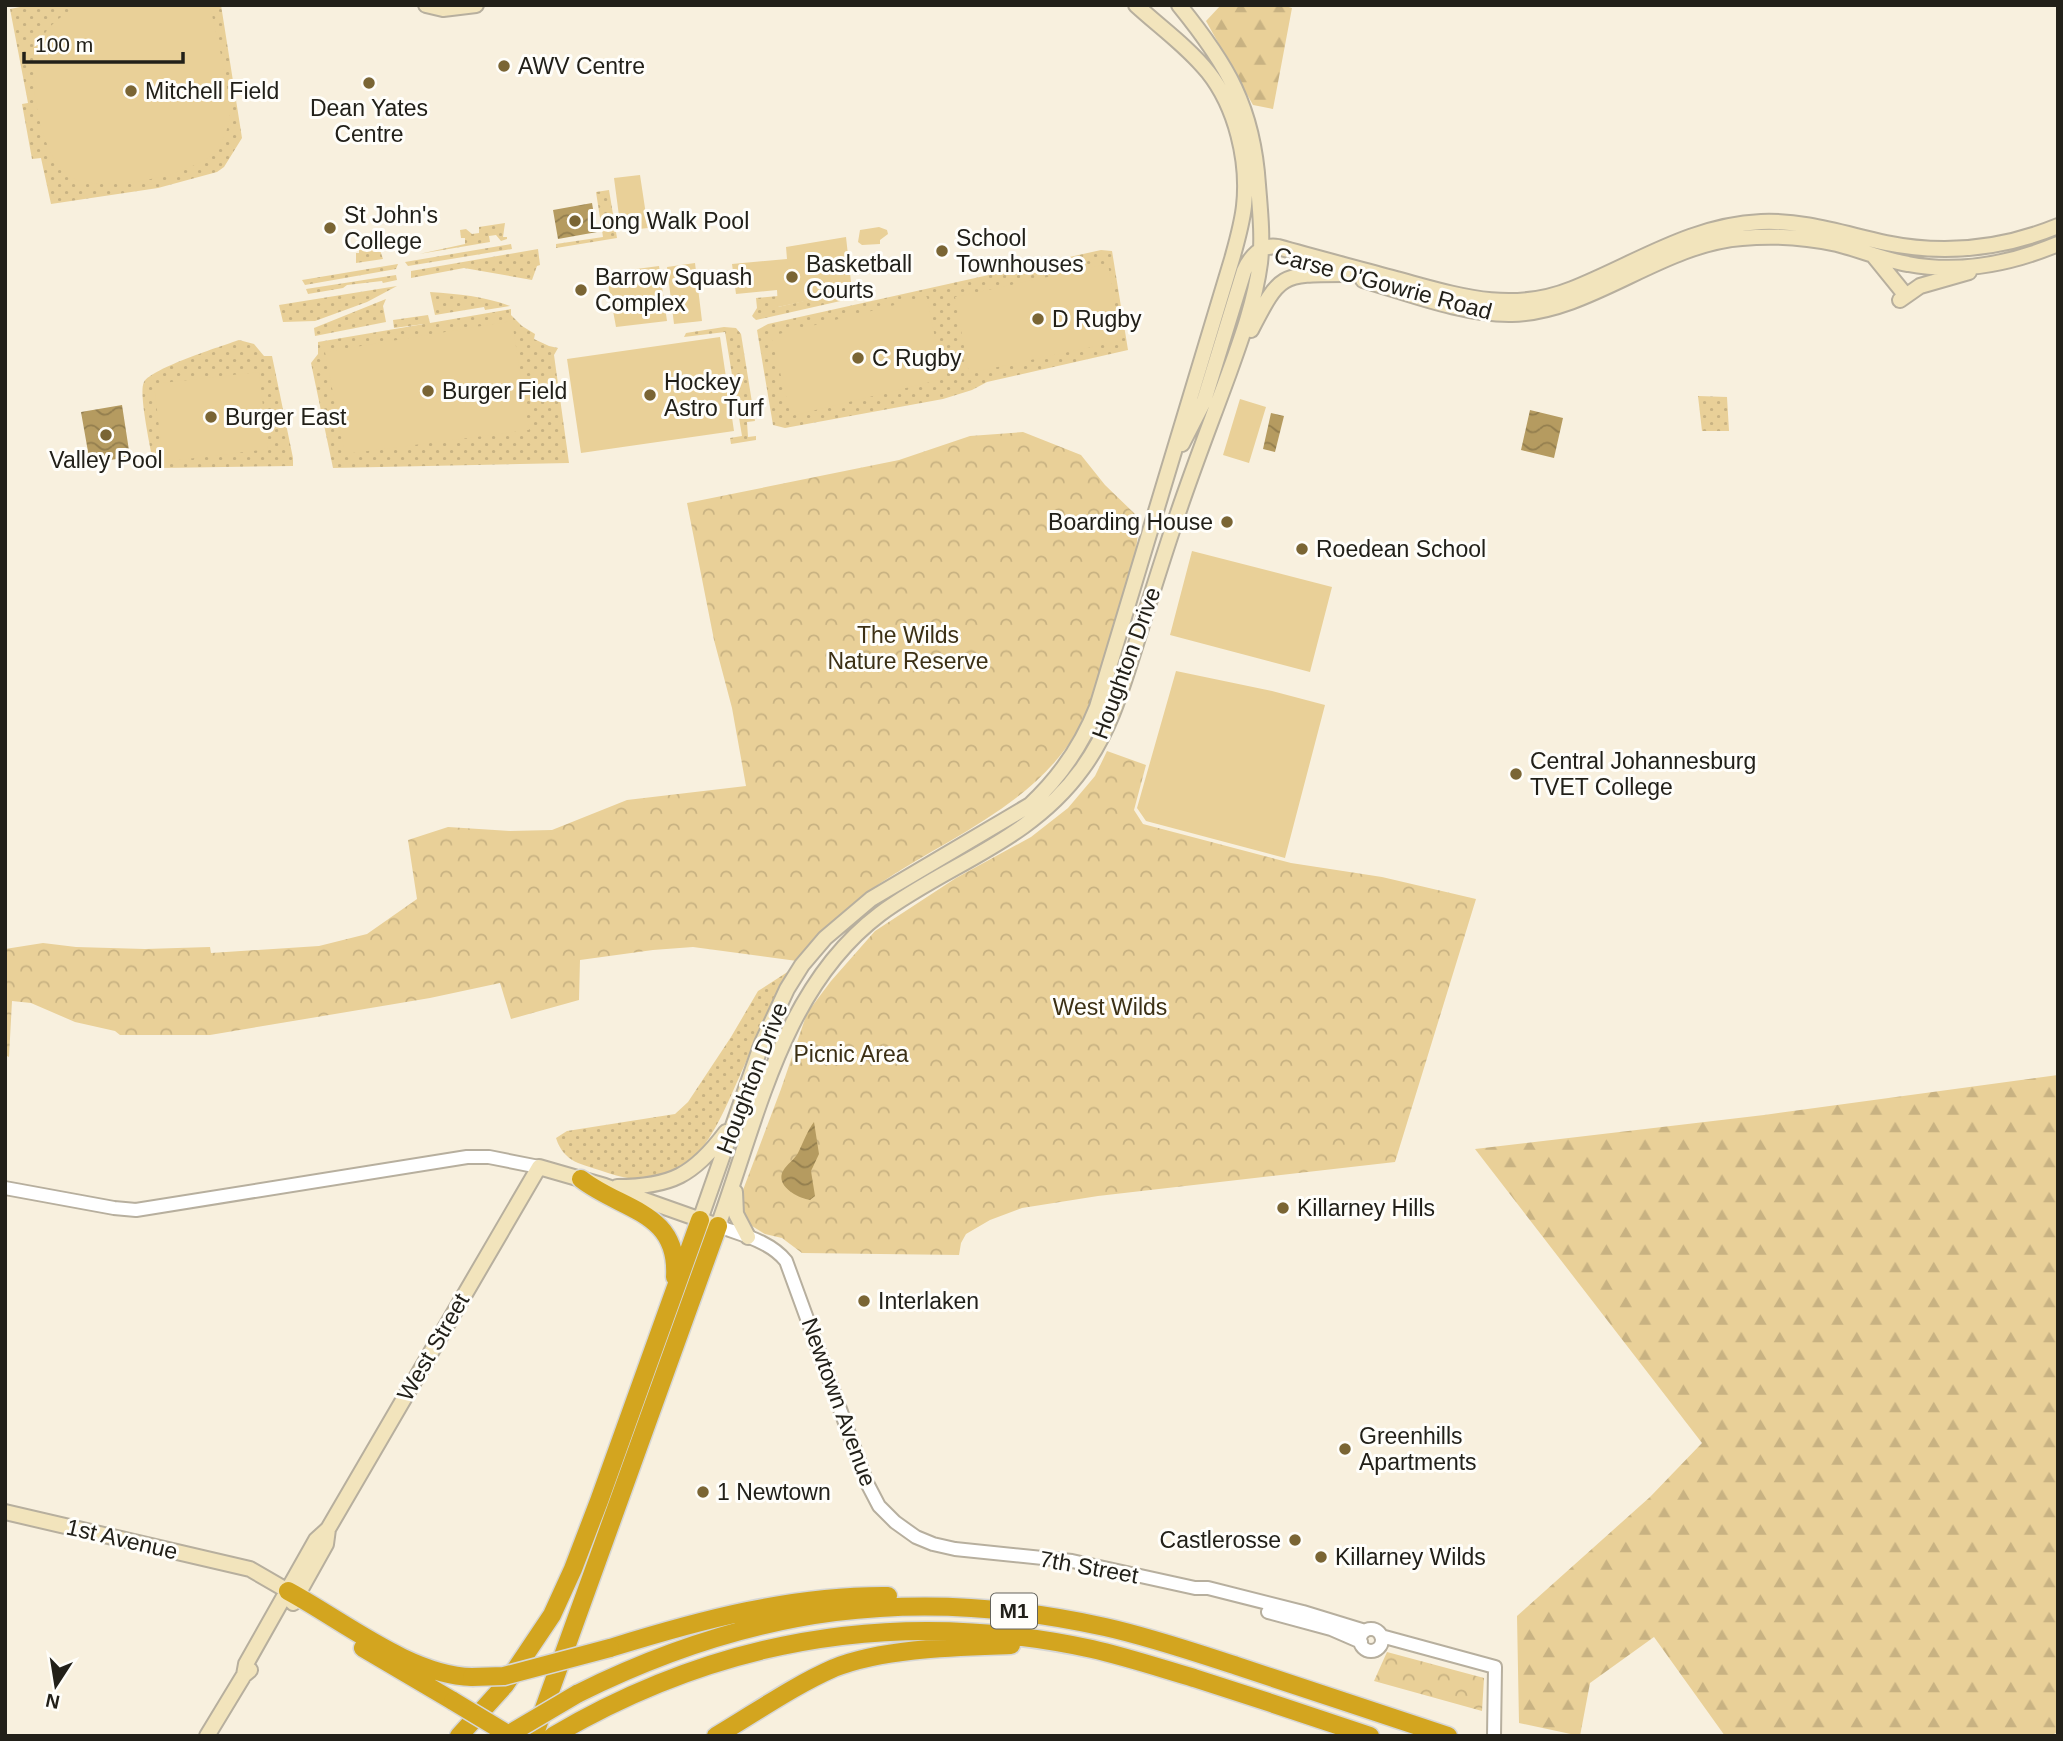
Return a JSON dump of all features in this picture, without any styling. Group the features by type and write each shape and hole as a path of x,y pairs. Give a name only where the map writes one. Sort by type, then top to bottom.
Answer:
{"highway":[{"path":"581,1179 597,1192 652,1219 665,1232 674,1256 673,1295"},
{"path":"459,1736 505,1685 552,1615 600,1501 699,1220"},
{"path":"534,1736 718,1227"},
{"path":"290,1597 423,1667 460,1677 504,1676 737,1613 829,1600 916,1596 968,1606"},
{"path":"290,1597 508,1736"},
{"name":"M1","path":"508,1736 577,1694 616,1675 680,1648 749,1627 829,1612 968,1606 1039,1615 1123,1632 1231,1664 1448,1736"},
{"name":"M1","path":"552,1736 632,1693 677,1675 757,1651 814,1639 925,1631 996,1634 1053,1642 1130,1658 1370,1736"},
{"path":"716,1736 810,1680 856,1662 950,1648 1053,1642"}],"main road":[{"path":"426,5 443,9 476,5"},
{"path":"1129,5 1159,31 1173,39"},
{"name":"Houghton Drive","path":"699,1220 774,1016 794,977 813,950 871,899 1030,804 1071,759 1084,737 1100,699 1242,222 1245,194 1242,155 1227,104 1212,77 1136,5"},
{"name":"Houghton Drive","path":"718,1227 786,1038 808,993 830,962 858,932 885,910 1032,821 1063,793 1094,752 1116,707 1175,522 1251,309 1261,249 1257,163 1249,122 1224,66 1179,5"},
{"path":"1195,59 1200,44 1198,29"},
{"path":"1167,471 1204,401 1244,271 1251,258 1261,249 1254,234 1249,179 1242,155"},
{"path":"1261,221 1267,235 1278,247"},
{"name":"Carse O'Gowrie Road","path":"1261,249 1278,247 1452,295 1498,303 1571,290 1668,244 1707,230 1748,223 1788,222 1812,225 1914,248 1948,249 2004,244 2058,226"},
{"name":"Carse O'Gowrie Road","path":"1261,249 1268,254 1443,303 1490,314 1514,314 1570,300 1684,252 1706,244 1738,238 1786,236 1810,239 1911,265 1954,268 2012,261 2058,244"},
{"path":"1872,255 1901,296 1920,286 1987,266"},
{"path":"1231,368 1270,293 1277,285 1304,275 1344,274"},
{"path":"605,1186 649,1186 678,1178 704,1160 734,1122"},
{"path":"539,1167 605,1186 718,1227"},
{"name":"West Street","path":"207,1736 244,1675 253,1668 316,1540 328,1529 539,1167"},
{"path":"739,1170 735,1206 739,1221 748,1237"},
{"name":"1st Avenue","path":"5,1512 178,1551 239,1568 246,1577 290,1597"}],"street":[{"path":"5,1188 135,1210 467,1157 489,1157 539,1167"},
{"name":"Newtown Avenue","path":"718,1227 777,1251 789,1267 867,1483 879,1506 916,1537 946,1548 982,1552"},
{"name":"7th Street","path":"982,1552 1072,1561 1195,1588 1207,1594 1301,1616 1331,1629 1363,1637"},
{"path":"1381,1641 1369,1650 1363,1637 1373,1629 1381,1641 1401,1647 1407,1644 1495,1667 1494,1730"}],"green space":[{"name":"Mitchell Field","path":"30,5 221,5 242,138 224,167 217,172 158,188 51,204 41,158 32,159 22,104 28,103 10,9"},
{"name":"Mitchell Field","path":"81,5 210,5 230,109 225,135 209,157 161,177 121,183 85,182 71,177 61,168 44,137 39,118 35,99 34,63 40,41 49,28"},
{"path":"1221,5 1282,5 1292,8 1273,109 1253,105 1206,21"},
{"path":"640,175 648,228 621,231 614,178"},
{"path":"609,190 617,238 556,248 556,244 603,237 596,192"},
{"path":"505,223 503,237 507,239 501,241 496,235 489,236 490,242 419,254 465,244 460,230 479,233 479,227"},
{"path":"879,227 887,230 888,234 880,240 880,244 862,245 858,242 860,230"},
{"name":"Basketball Courts","path":"846,237 852,291 778,307 777,290 736,294 732,264 787,259 786,247"},
{"path":"511,244 512,249 408,266 405,262"},
{"path":"379,247 383,259 356,263 356,253 359,253 359,250"},
{"path":"538,249 540,265 537,266 532,280 464,268 411,278 411,271"},
{"path":"1101,250 1112,251 1128,350 987,382 943,399 785,428 773,425 757,330 768,324"},
{"path":"695,263 702,321 674,324 667,267"},
{"path":"398,264 396,269 305,285 302,280"},
{"name":"D Rugby","path":"1108,264 1121,341 969,373 955,297"},
{"path":"659,266 667,321 616,327 606,273"},
{"path":"396,275 397,280 383,283 347,285 308,294 306,289"},
{"path":"397,286 367,302 315,321 283,322 279,305"},
{"path":"868,286 867,295 756,320 752,316 757,308 756,298 778,296 778,307"},
{"path":"430,292 471,296 510,306 485,310 484,307 435,315"},
{"name":"C Rugby","path":"927,297 943,379 791,416 771,336"},
{"path":"386,299 383,306 386,322 315,336 314,328"},
{"path":"511,309 511,315 535,334 534,339 558,348 554,355 569,463 333,468 311,363 318,354 318,342 424,324 394,328 393,320 428,315 430,323"},
{"name":"Burger Field","path":"512,321 529,430 345,454 325,352"},
{"path":"724,327 736,328 741,334 755,421 747,422 748,437 756,436 756,440 731,444 730,438 742,436 725,332 684,337 686,333"},
{"name":"Hockey Astro Turf","path":"720,337 734,431 581,453 567,359"},
{"path":"239,340 254,344 264,356 272,356 293,466 162,468 162,464 153,463 144,408 144,382 173,364"},
{"name":"Burger East","path":"259,372 268,449 163,462 154,384"},
{"path":"1698,396 1727,397 1729,431 1702,431"},
{"path":"1240,399 1266,407 1249,463 1223,455"},
{"name":"The Wilds Nature Reserve","path":"1023,432 1081,455 1105,485 1135,514 1139,525 1136,550 1087,712 1057,759 1036,781 987,819 868,892 836,920 797,961 693,947 653,950 580,960 579,1000 511,1019 500,983 430,998 210,1035 120,1035 115,1031 75,1022 31,1003 12,1001 9,1057 5,1055 5,949 43,943 145,949 210,947 211,953 319,946 367,934 417,899 408,840 448,827 510,831 552,830 627,800 746,786 732,708 714,640 687,503 899,460 970,436"},
{"path":"1192,551 1332,587 1310,672 1170,635"},
{"path":"1176,671 1325,705 1285,858 1146,821 1137,808"},
{"name":"West Wilds","path":"1107,751 1146,765 1134,810 1143,824 1291,863 1382,877 1476,899 1395,1162 1098,1196 1022,1208 990,1220 966,1234 959,1255 802,1253 782,1238 765,1234 752,1226 741,1214 743,1190 807,1013 875,931 956,878 1031,837 1068,808 1095,776"},
{"path":"789,971 720,1119 694,1157 678,1170 658,1178 634,1179 581,1164 564,1153 556,1138 567,1131 675,1114 688,1102 758,991"},
{"path":"2058,1075 2058,1732 2050,1736 1725,1736 1654,1637 1590,1683 1580,1736 1519,1723 1517,1616 1650,1497 1702,1443 1475,1149 1764,1115"},
{"path":"1387,1652 1484,1678 1482,1711 1374,1681"}],"water":[{"name":"Long Walk Pool","path":"592,203 597,232 558,239 553,210"},
{"name":"Valley Pool","path":"122,405 130,457 90,463 81,412"},
{"path":"1530,410 1563,418 1554,458 1521,450"},
{"path":"1271,413 1284,416 1275,452 1263,449"},
{"path":"814,1122 819,1154 811,1171 815,1196 810,1200 789,1190 782,1182 781,1176 798,1153"}],"place":[{"name":"AWV Centre","path":"504,66"},
{"name":"Dean Yates Centre","path":"369,83"},
{"name":"Mitchell Field","path":"131,91"},
{"name":"Long Walk Pool","path":"575,221"},
{"name":"St John's College","path":"330,228"},
{"name":"School Townhouses","path":"942,251"},
{"name":"Basketball Courts","path":"792,277"},
{"name":"Barrow Squash Complex","path":"581,290"},
{"name":"D Rugby","path":"1038,319"},
{"name":"C Rugby","path":"858,358"},
{"name":"Burger Field","path":"428,391"},
{"name":"Hockey Astro Turf","path":"650,395"},
{"name":"Burger East","path":"211,417"},
{"name":"Valley Pool","path":"106,435"},
{"name":"Boarding House","path":"1227,522"},
{"name":"Roedean School","path":"1302,549"},
{"name":"Central Johannesburg TVET College","path":"1516,774"},
{"name":"Killarney Hills","path":"1283,1208"},
{"name":"Interlaken","path":"864,1301"},
{"name":"Greenhills Apartments","path":"1345,1449"},
{"name":"1 Newtown","path":"703,1492"},
{"name":"Castlerosse","path":"1295,1540"},
{"name":"Killarney Wilds","path":"1321,1557"}],"park label":[{"name":"Picnic Area","path":"851,1054"}]}
